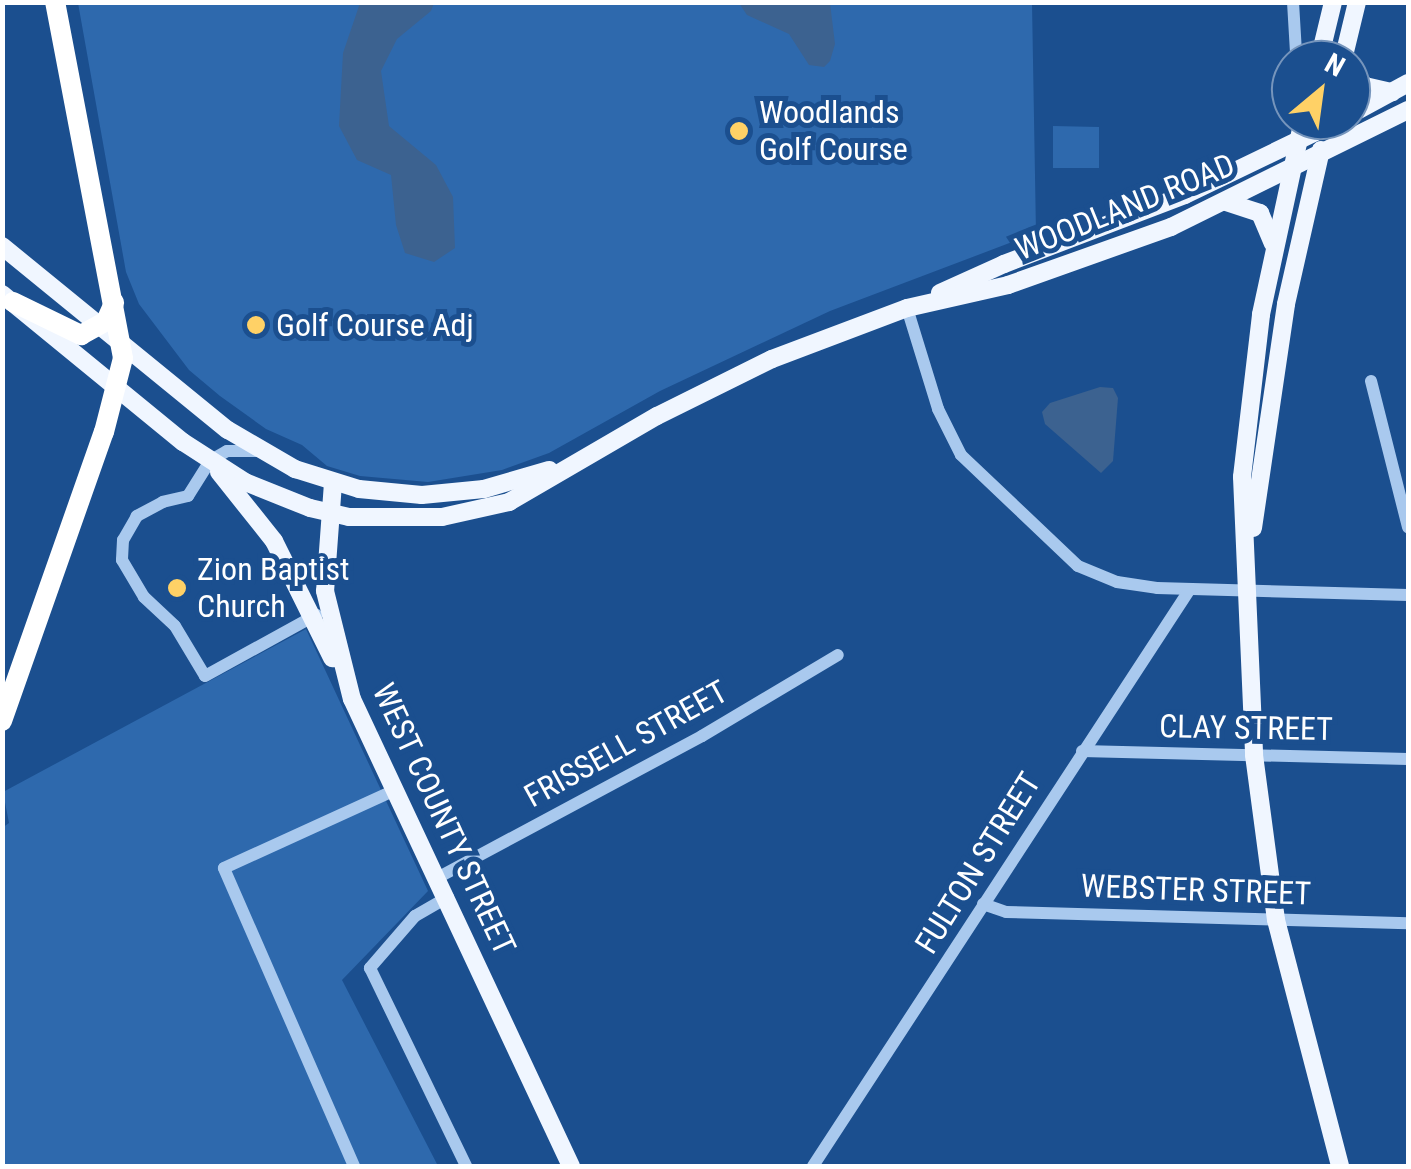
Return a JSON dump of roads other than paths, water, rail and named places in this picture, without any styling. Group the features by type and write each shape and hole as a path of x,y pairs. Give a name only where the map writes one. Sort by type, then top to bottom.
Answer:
{"highway":[{"path":"2,720 118,388 122,346 56,2"},
{"path":"8,298 75,334 100,326 114,302"}],"main road":[{"path":"1324,40 1333,2"},
{"path":"1350,40 1357,2"},
{"path":"1371,86 1400,88"},
{"path":"1371,103 1400,88"},
{"name":"WOODLAND ROAD","path":"908,308 1036,276 1226,202 1408,110"},
{"name":"WOODLAND ROAD","path":"210,462 284,500 330,514 408,521 486,510 510,502 657,416 772,360 908,308 1004,264 1185,195 1301,140"},
{"path":"1247,558 1286,304 1326,140"},
{"path":"1297,142 1274,246 1242,476 1254,755 1276,920 1340,1166"},
{"path":"1226,202 1260,214 1274,246"},
{"name":"WOODLAND ROAD","path":"2,246 122,346 259,451 333,483 391,494 459,494 578,461"},
{"path":"8,298 210,462"},
{"name":"WEST COUNTY STREET","path":"210,462 274,541 320,613 352,699 571,1166"},
{"path":"320,613 333,483"}],"street":[{"path":"1293,2 1295,40"},
{"path":"908,308 938,410 956,447 977,474 1078,566 1125,584 1408,595"},
{"path":"1370,381 1408,526"},
{"path":"259,451 227,451 210,462 188,496 148,508 128,528 122,560 144,597 175,626 205,676 320,613"},
{"name":"FULTON STREET","path":"813,1166 1190,589"},
{"name":"FRISSELL STREET","path":"439,878 702,736 838,655"},
{"name":"CLAY STREET","path":"1082,751 1408,759"},
{"path":"354,1166 224,868 395,790"},
{"path":"448,897 415,916 370,968 466,1166"},
{"name":"WEBSTER STREET","path":"984,904 1006,912 1408,923"}],"place":[{"name":"Woodlands Golf Course","path":"739,131"},
{"name":"Golf Course Adj","path":"256,325"},
{"name":"Zion Baptist Church","path":"177,588"}]}
